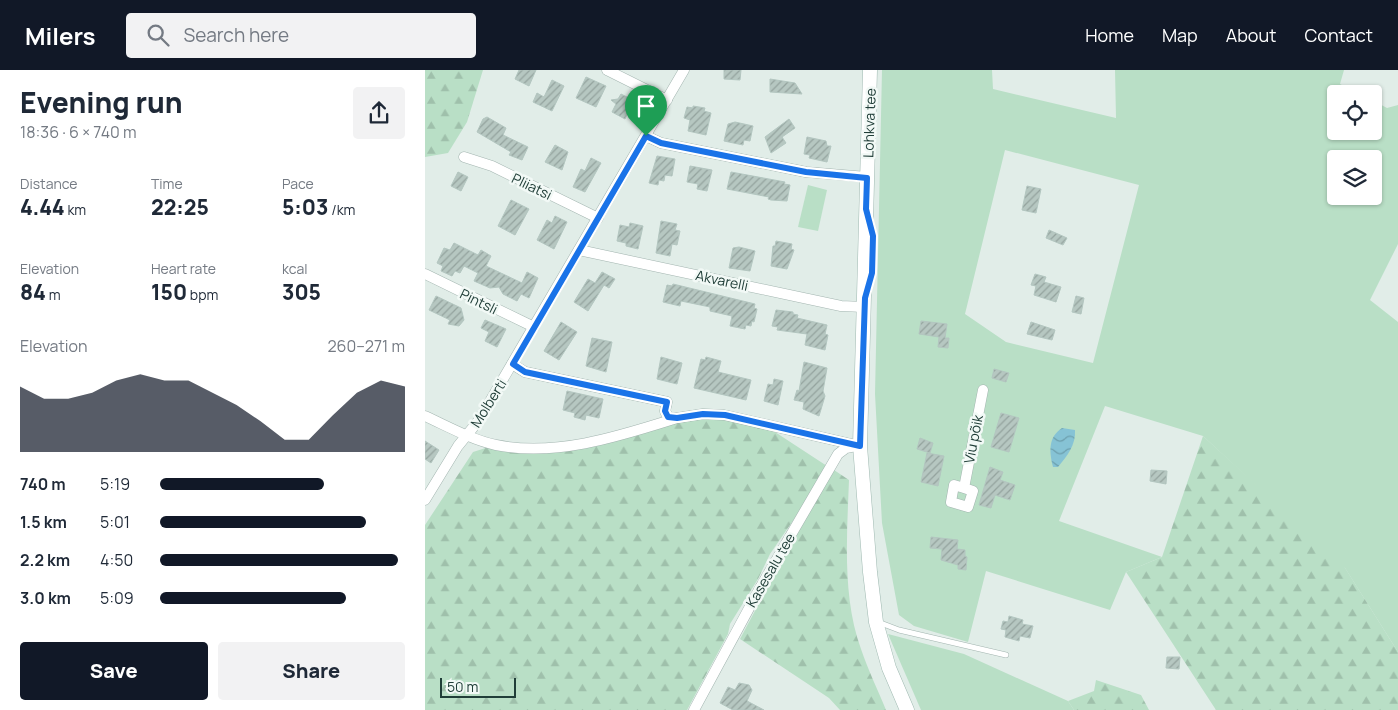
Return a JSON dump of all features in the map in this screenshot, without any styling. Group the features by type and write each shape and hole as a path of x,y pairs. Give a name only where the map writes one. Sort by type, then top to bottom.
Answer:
{"street":[{"path":"607,70 667,100"},
{"name":"Molberti","path":"425,500 458,446 479,420 513,364 684,70"},
{"name":"Lohkva tee","path":"870,70 860,446 869,572 876,622 889,668 907,710"},
{"path":"646,136 661,143 806,172 867,178"},
{"name":"Pliiatsi","path":"465,157 492,166 598,218"},
{"name":"Akvarelli","path":"579,250 841,306 865,302"},
{"name":"Pintsli","path":"425,274 534,328"},
{"path":"513,364 525,372 667,402 665,411 668,417 677,418"},
{"name":"Viu põik","path":"964,488 983,390"},
{"path":"425,416 495,445 554,448 616,437 677,418 703,414 725,415 860,446"},
{"name":"Kasesalu tee","path":"694,710 760,588 838,454 846,448 860,446"}],"lane":[{"path":"876,622 899,630 1006,655"}],"green space":[{"path":"425,70 483,70 467,122 448,153 425,157"},
{"path":"882,70 992,70 993,89 1116,118 1115,70 1344,70 1340,84 1342,85 1327,85 1327,140 1382,140 1382,105 1387,108 1398,105 1398,244 1370,300 1398,322 1398,652 1345,568 1203,436 1105,406 1059,521 1162,557 1126,572 1110,610 986,571 968,642 914,626 899,615 882,523 875,394","holes":["1005,150 1139,185 1093,363 1006,342 965,314"]},
{"path":"808,185 827,190 818,231 798,227"},
{"path":"703,414 758,421 827,466 810,496 770,554 758,579 730,624 728,634 687,710 425,710 425,525 473,452 495,445 554,448"},
{"path":"1203,436 1342,563 1398,652 1398,710 1216,710 1126,572 1162,557"},
{"path":"834,470 849,480 847,566 848,587 855,629 864,657 886,710 840,710 829,698 740,639 821,486"},
{"path":"888,634 964,654 1068,701 1074,710 921,710"},
{"path":"1096,680 1141,695 1149,710 1074,710 1068,701 1094,691"}],"water":[{"path":"1062,428 1075,430 1074,441 1058,467 1053,467 1051,456 1052,440"}],"building":[{"path":"519,70 536,70 529,86 515,79"},
{"path":"724,70 741,70 740,80 724,79"},
{"path":"586,77 606,86 596,107 576,98"},
{"path":"770,79 795,83 802,94 770,92"},
{"path":"552,80 564,86 552,111 533,102 537,93 544,97"},
{"path":"621,94 633,100 625,119 612,112 616,104 611,100 618,99"},
{"path":"693,106 705,108 704,111 711,113 706,135 688,131 690,120 684,118 687,107 693,108"},
{"path":"487,117 506,128 503,135 528,147 522,160 509,155 511,152 477,132 483,119"},
{"path":"789,119 795,128 782,137 786,143 771,153 765,137"},
{"path":"735,122 753,126 750,141 744,140 743,145 724,141 728,124"},
{"path":"807,137 826,141 827,146 831,146 827,162 809,158 810,155 804,154"},
{"path":"555,145 568,152 562,170 545,162"},
{"path":"657,156 675,159 672,176 665,175 664,181 659,180 658,185 649,183"},
{"path":"591,158 601,163 585,192 573,187 581,169 585,171"},
{"path":"690,166 712,170 707,191 697,189 698,184 687,182"},
{"path":"458,172 468,177 461,191 451,186"},
{"path":"731,172 785,182 784,184 790,185 787,201 771,200 768,199 769,197 727,189"},
{"path":"1027,186 1041,189 1036,213 1022,210"},
{"path":"511,200 529,209 515,235 498,226"},
{"path":"555,216 567,222 554,249 537,240 547,220 552,223"},
{"path":"661,221 677,224 675,230 680,231 677,245 672,244 670,256 656,253"},
{"path":"630,223 643,226 638,249 617,241 620,225 629,227"},
{"path":"1049,230 1067,238 1063,245 1046,238"},
{"path":"776,241 792,244 791,249 794,250 787,269 771,266 773,246 775,246"},
{"path":"454,243 478,255 481,250 491,256 486,266 522,283 527,272 538,278 529,298 521,294 517,301 503,294 499,287 490,288 474,281 478,273 464,266 460,273 455,271 452,276 441,271 443,266 437,263 444,248 450,250"},
{"path":"739,247 755,251 750,271 729,268 733,248"},
{"path":"602,272 615,279 609,288 604,285 588,311 574,302 588,279 595,283"},
{"path":"1035,274 1046,277 1044,282 1061,287 1056,302 1034,295 1036,286 1031,285"},
{"path":"673,284 755,304 754,308 757,309 754,322 752,321 751,326 746,325 745,329 730,326 732,316 710,311 710,307 681,301 680,306 663,302 667,285 672,286"},
{"path":"436,296 461,308 464,320 459,326 448,324 450,320 429,310"},
{"path":"1076,296 1084,298 1081,314 1072,312"},
{"path":"776,310 793,312 793,314 798,315 797,318 827,325 825,334 828,335 825,350 805,345 807,334 777,330 778,327 772,326"},
{"path":"485,320 506,329 497,347 485,341 489,332 481,328"},
{"path":"921,321 947,324 945,338 949,338 948,348 938,347 939,337 919,334"},
{"path":"561,322 577,332 559,360 544,351"},
{"path":"1031,322 1055,330 1052,340 1027,334"},
{"path":"592,338 612,342 606,372 586,366"},
{"path":"661,357 682,363 677,384 657,379"},
{"path":"706,357 721,361 718,372 751,380 746,400 694,388 701,359 705,360"},
{"path":"804,362 827,368 823,391 825,396 819,416 803,409 804,402 794,400 797,390 799,391"},
{"path":"994,369 1009,373 1006,382 992,378"},
{"path":"774,379 783,381 778,405 764,401 768,384 773,385"},
{"path":"567,391 603,399 599,418 586,415 585,420 574,417 575,413 563,410"},
{"path":"1001,413 1019,418 1009,452 991,447"},
{"path":"920,438 933,443 930,453 917,449"},
{"path":"425,441 439,450 431,463 425,459"},
{"path":"927,453 944,456 938,486 921,482"},
{"path":"990,467 1003,472 1000,480 1015,485 1010,500 995,495 991,508 979,505"},
{"path":"1151,470 1167,471 1166,484 1150,481"},
{"path":"931,537 958,540 957,549 965,550 965,556 967,557 966,570 958,569 958,565 941,560 942,549 930,548"},
{"path":"1009,616 1023,620 1022,624 1033,626 1030,638 1020,636 1019,641 1005,637 1006,630 1001,629 1003,621 1008,622"},
{"path":"1167,657 1180,657 1179,669 1166,668"},
{"path":"739,683 749,685 752,690 747,701 764,710 733,710 720,703 728,687 735,690"}],"route":[{"path":"646,136 661,143 806,172 867,178 866,209 873,236 872,273 865,298 860,446 795,432 758,421 725,415 703,414 677,418 668,417 665,411 667,402 610,388 525,372 513,364 646,136"}]}
